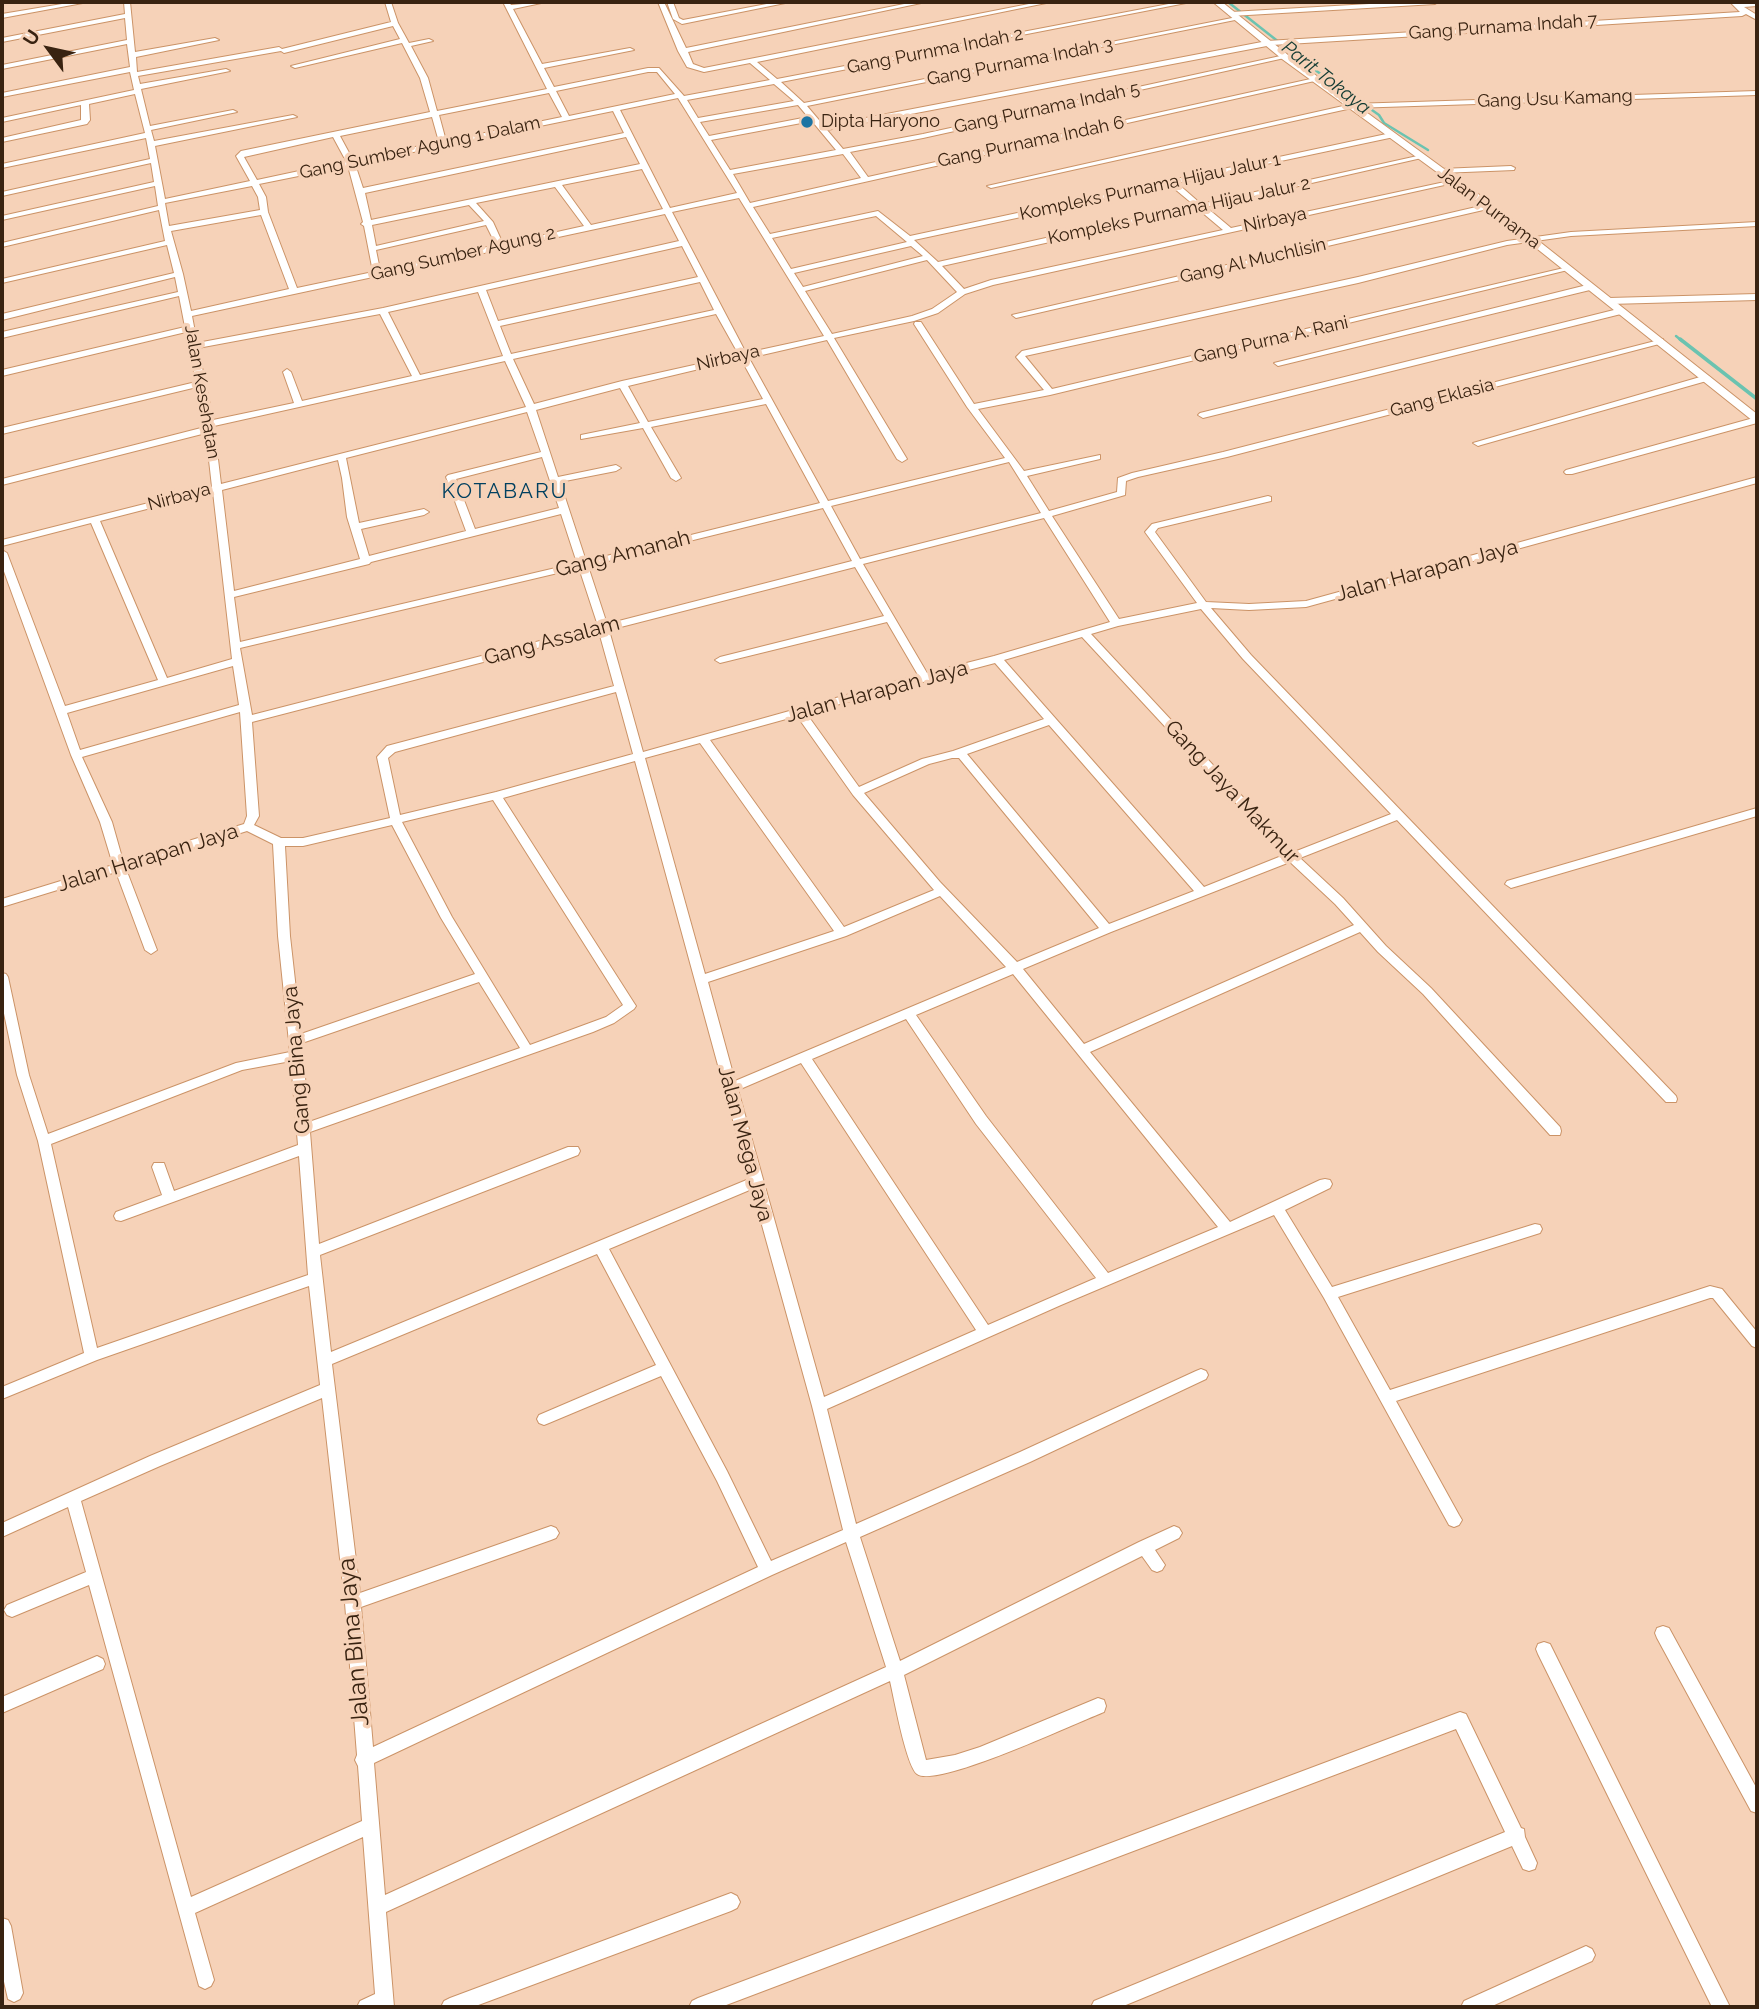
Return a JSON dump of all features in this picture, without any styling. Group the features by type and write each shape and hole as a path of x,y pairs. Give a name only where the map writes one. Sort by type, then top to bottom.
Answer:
{"street":[{"path":"2,16 85,2"},
{"name":"Jalan Kesehatan","path":"127,2 133,72 139,89 166,229 179,274 210,426 235,646 247,720 253,816 248,827"},
{"path":"388,2 395,23 424,78 443,143"},
{"path":"543,2 507,4 554,90 566,118"},
{"path":"661,2 682,51 690,65 699,70 1048,2"},
{"path":"670,2 676,17 682,22 787,2"},
{"path":"682,51 923,2"},
{"name":"Gang Purnma Indah 2","path":"681,97 776,82 1188,2"},
{"name":"Jalan Purnama","path":"1217,2 1315,80 1360,106 1391,135 1489,206 1757,419"},
{"path":"1258,12 1273,2"},
{"name":"Gang Purnama Indah 3","path":"801,104 1249,12 1435,2"},
{"path":"1735,3 1757,4"},
{"path":"1735,3 1742,13 1757,18"},
{"name":"Gang Purnama Indah 7","path":"823,128 1283,41 1742,13"},
{"path":"2,40 128,15"},
{"path":"2,95 281,50 395,23"},
{"path":"133,55 215,40"},
{"path":"2,67 132,41"},
{"path":"295,66 406,42 429,41"},
{"path":"540,66 629,50"},
{"name":"Gang Purnama Indah 5","path":"727,173 843,151 1284,57"},
{"path":"752,61 801,104 866,178"},
{"path":"294,291 264,212 262,197 240,156 242,154 648,69 659,70 681,97 766,237 831,336 902,459"},
{"path":"2,120 226,71"},
{"name":"Gang Purnama Indah 6","path":"747,206 1315,80"},
{"name":"Gang Usu Kamang","path":"991,186 1360,106 1757,93"},
{"name":"Gang Sumber Agung 1 Dalam","path":"2,245 254,183 615,108 681,97"},
{"path":"2,140 84,122 85,103"},
{"path":"695,121 801,104"},
{"path":"615,108 683,243 768,401 857,562 925,677"},
{"path":"148,136 233,112"},
{"path":"2,166 148,136 293,117"},
{"path":"706,139 814,118"},
{"path":"335,134 351,162 361,191 367,211 365,224 377,273"},
{"path":"361,191 628,135"},
{"name":"Kompleks Purnama Hijau Jalur 1","path":"788,272 911,241 1391,135"},
{"name":"Kompleks Purnama Hijau Jalur 2","path":"936,265 1422,157"},
{"path":"2,194 154,160"},
{"path":"365,224 643,166"},
{"path":"1441,171 1511,168"},
{"name":"Nirbaya","path":"2,543 743,354 916,321 961,292 1454,181"},
{"path":"1171,182 1228,230"},
{"path":"2,218 158,183"},
{"path":"557,184 588,226"},
{"name":"Gang Sumber Agung 2","path":"187,314 740,195"},
{"path":"471,202 489,222 500,246"},
{"name":"Gang Al Muchlisin","path":"1016,315 1489,206"},
{"path":"166,229 264,212"},
{"path":"766,237 878,213 929,257 961,292"},
{"path":"371,248 489,222"},
{"path":"1050,392 1020,357 1022,354 1530,239 1571,234 1757,224"},
{"path":"2,281 170,242"},
{"path":"193,346 383,311 683,243"},
{"path":"800,290 929,257"},
{"name":"Gang Purna A. Rani","path":"972,407 1050,392 1568,269"},
{"path":"2,317 179,274"},
{"path":"497,324 702,279"},
{"path":"1278,363 1591,287"},
{"name":"Jalan Mega Jaya","path":"481,288 508,358 523,384 580,565 603,627 852,1533"},
{"path":"2,335 183,293"},
{"path":"1609,301 1757,297"},
{"path":"383,311 417,379"},
{"path":"2,482 210,426 719,311"},
{"path":"1203,415 1622,311"},
{"path":"916,321 972,407 1011,458 1116,624"},
{"path":"2,373 190,329"},
{"name":"Gang Eklasia","path":"1045,514 1120,495 1119,483 1124,478 1224,455 1660,341"},
{"path":"287,372 299,405"},
{"path":"1478,443 1707,378"},
{"path":"2,432 201,383"},
{"path":"622,384 676,478"},
{"path":"584,437 768,401"},
{"path":"1569,472 1757,419"},
{"path":"471,532 451,477 545,454"},
{"path":"341,455 366,562"},
{"path":"1020,475 1097,457"},
{"name":"Gang Amanah","path":"235,646 580,565 1011,458"},
{"path":"555,480 616,468"},
{"name":"Jalan Harapan Jaya","path":"2,903 248,827 279,842 303,842 397,821 638,755 704,740 1116,624 1203,605 1249,607 1306,604 1757,480"},
{"path":"1268,499 1150,529 1150,532 1203,605 1247,657 1671,1099"},
{"path":"230,595 564,510"},
{"path":"356,527 424,512"},
{"name":"Gang Assalam","path":"247,720 1045,514"},
{"path":"94,519 164,682"},
{"path":"2,553 76,755 106,822 119,866 151,950"},
{"path":"720,660 890,618"},
{"name":"Gang Jaya Makmur","path":"1085,634 1293,858 1427,991 1555,1131"},
{"path":"997,659 1201,891"},
{"path":"61,711 239,661"},
{"path":"527,1050 447,918 397,821 382,757 391,749 620,688"},
{"path":"76,755 245,707"},
{"path":"800,713 857,792 942,891 1015,968 1227,1228"},
{"path":"857,792 930,760 1050,721"},
{"path":"704,740 842,933"},
{"path":"957,753 965,759 1107,929"},
{"path":"304,1129 600,1025 628,1010 630,1006 496,796"},
{"path":"1511,884 1757,812"},
{"path":"730,1088 1107,929 1399,815"},
{"name":"Gang Bina Jaya","path":"279,842 284,936 298,1055 315,1278"},
{"path":"700,980 842,933 942,891"},
{"path":"1082,1050 1362,926"},
{"path":"296,1040 482,976"},
{"path":"2,977 23,1075 44,1141 92,1356"},
{"path":"908,1012 981,1120 1106,1280"},
{"path":"44,1141 240,1066 298,1055"},
{"path":"804,1057 985,1332"},
{"path":"121,1216 305,1148"},
{"path":"313,1252 573,1151"},
{"path":"159,1167 170,1198"},
{"path":"327,1360 756,1182"},
{"path":"819,1406 985,1332 1277,1209 1325,1184"},
{"path":"1277,1209 1329,1294 1454,1520"},
{"path":"1329,1294 1535,1229"},
{"path":"600,1246 722,1476 767,1570"},
{"path":"2,1393 92,1356 315,1278"},
{"name":"Jalan Bina Jaya","path":"315,1278 327,1360 327,1389 353,1603 363,1760 385,2003"},
{"path":"1386,1398 1710,1292 1717,1293 1757,1342"},
{"path":"544,1419 664,1368"},
{"path":"363,1760 767,1570 1025,1457 1201,1375"},
{"path":"2,1530 179,1450 327,1389"},
{"path":"73,1498 205,1980"},
{"path":"353,1603 551,1533"},
{"path":"852,1533 895,1671 917,1760 922,1768 930,1770 972,1757 1098,1706"},
{"path":"376,1908 895,1671 1174,1533"},
{"path":"1144,1547 1157,1565"},
{"path":"12,1610 94,1576"},
{"path":"1663,1633 1757,1805"},
{"path":"1544,1649 1721,2007"},
{"path":"2,1705 97,1664"},
{"path":"698,2007 1460,1720 1518,1835 1529,1863"},
{"path":"187,1908 369,1826"},
{"path":"1100,2007 1518,1835"},
{"path":"450,2007 730,1902"},
{"path":"2,1926 15,1993"},
{"path":"1470,2007 1586,1955"},
{"path":"366,2007 385,2003"}],"waterway":[{"name":"Parit Tokaya","path":"1228,2 1308,65 1379,115 1384,123 1428,150"},
{"path":"1676,336 1682,341"},
{"path":"1680,339 1757,399"}],"place":[{"name":"Dipta Haryono","path":"807,122"}],"district":[{"name":"KOTABARU","path":"505,492"}]}
